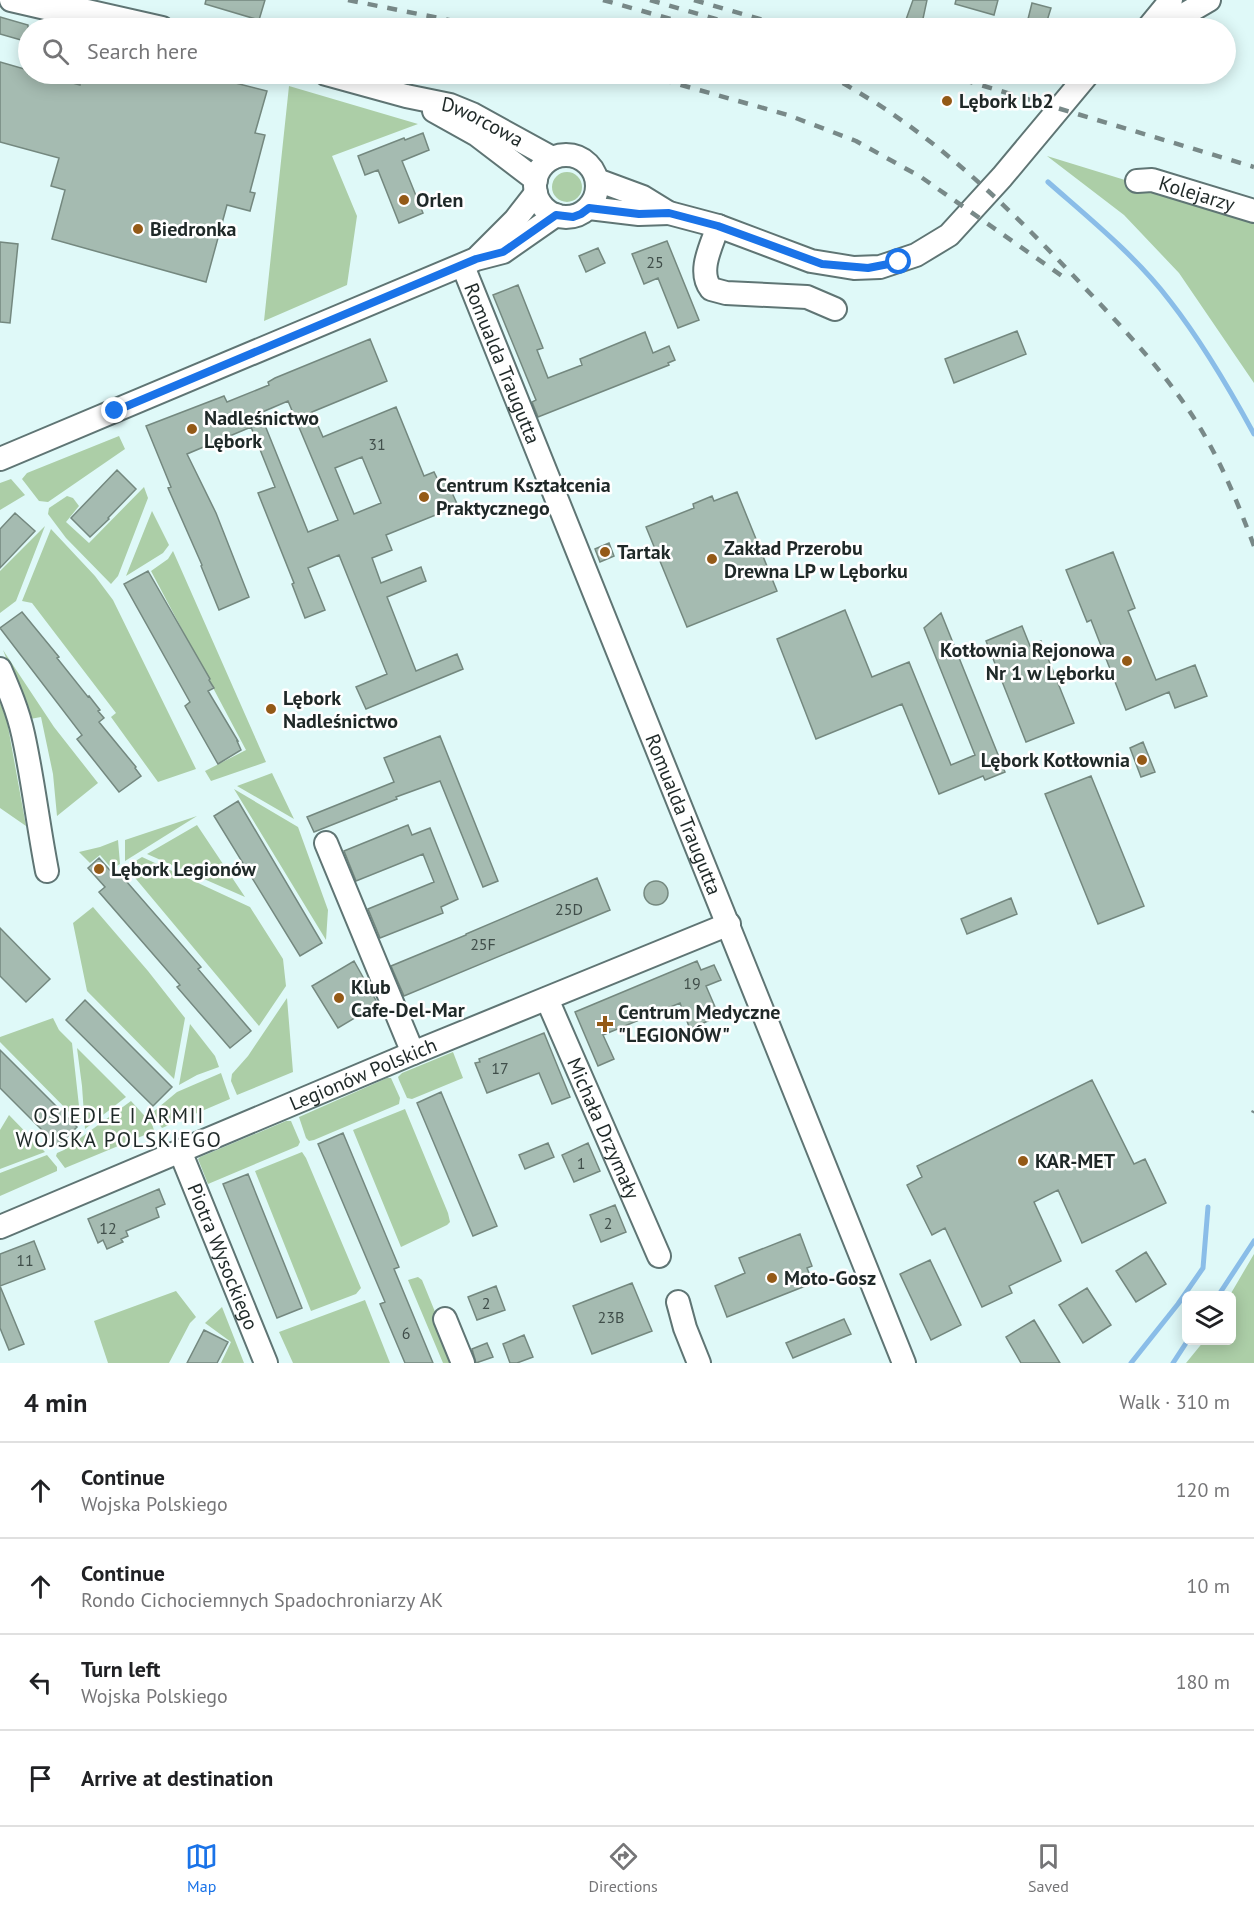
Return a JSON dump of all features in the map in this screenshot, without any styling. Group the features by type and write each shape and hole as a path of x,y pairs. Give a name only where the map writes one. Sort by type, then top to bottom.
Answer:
{"street":[{"path":"11,0 50,9 87,12 115,18"},
{"path":"59,0 87,12"},
{"path":"1156,18 1171,0"},
{"path":"1176,18 1209,0"},
{"name":"Dworcowa","path":"362,84 450,105 568,151"},
{"path":"597,180 642,197 669,213 718,226 822,264 854,268 880,267 916,255 949,235 1002,177 1080,84"},
{"name":"Dworcowa","path":"406,96 477,135 536,187"},
{"path":"470,262 515,220 536,187 539,171 544,164 568,151 588,164 597,180 597,190 589,208 573,217 556,215 547,210 540,203 536,187"},
{"name":"Kolejarzy","path":"1137,181 1152,180 1254,211"},
{"path":"589,208 639,214 669,213"},
{"path":"0,459 470,262 503,252 556,215"},
{"path":"718,226 705,269 706,280 711,289 726,293 807,297 835,309"},
{"name":"Romualda Traugutta","path":"470,262 729,924 904,1363"},
{"path":"0,669 22,734 47,871"},
{"path":"326,843 413,1053"},
{"name":"Legionów Polskich","path":"0,1227 413,1053 729,924"},
{"name":"Michała Drzymały","path":"547,999 659,1256"},
{"name":"Piotra Wysockiego","path":"180,1151 267,1363"},
{"path":"678,1302 685,1328 699,1363"},
{"path":"445,1319 463,1363"}],"green space":[{"path":"289,86 418,124 332,156 357,216 347,285 264,321"},
{"path":"1047,156 1254,222 1254,383 1179,273 1124,215"},
{"path":"567,172 573,173 581,181 581,193 573,201 567,202 561,201 553,193 552,187 553,181 561,173"},
{"path":"119,436 125,449 48,502 39,501 22,479 27,473"},
{"path":"11,479 25,495 0,510 0,483"},
{"path":"144,487 148,498 118,576 111,584 66,538 48,514 49,508 67,496 73,498 79,506 66,522 89,543"},
{"path":"152,511 169,545 163,553 126,576"},
{"path":"45,526 16,601 0,613 0,571"},
{"path":"51,529 95,576 113,600 196,769 158,782 111,717 116,713 32,603 22,601"},
{"path":"173,551 266,762 211,781 205,771 246,750 151,571 168,559"},
{"path":"3,650 54,727 98,783 57,816 53,774 41,717 30,719"},
{"path":"0,702 7,721 26,826 0,808"},
{"path":"272,773 294,819 237,786"},
{"path":"234,789 298,827 328,910 326,940"},
{"path":"197,816 125,861 125,840"},
{"path":"197,825 245,897 147,854"},
{"path":"118,840 120,864 112,869 100,855 90,863 79,852 100,847"},
{"path":"142,857 250,907 283,959 286,986 259,1026 126,867"},
{"path":"93,907 185,1018 174,1079 87,991 73,923"},
{"path":"287,998 293,1072 237,1095 231,1081 232,1074 248,1056"},
{"path":"53,1018 59,1030 72,1043 81,1124 0,1042 0,1037"},
{"path":"190,1024 215,1056 219,1067 179,1085"},
{"path":"77,1048 126,1097 85,1129 82,1086"},
{"path":"453,1052 463,1078 412,1099 407,1098 398,1077 402,1073"},
{"path":"221,1073 230,1099 162,1128 152,1115 177,1092"},
{"path":"391,1078 400,1098 399,1104 314,1140 309,1141 306,1138 299,1117"},
{"path":"131,1101 152,1124 154,1130 65,1168 56,1156 57,1153"},
{"path":"405,1109 450,1222 401,1247 353,1130"},
{"path":"9,1115 45,1152 0,1169 0,1130"},
{"path":"286,1121 291,1121 300,1142 298,1146 208,1184 198,1159 200,1157"},
{"path":"302,1152 361,1288 356,1294 311,1311 255,1171"},
{"path":"47,1155 57,1167 57,1171 0,1196 0,1173"},
{"path":"1254,1254 1254,1363 1186,1363 1201,1345 1236,1345 1236,1291 1232,1291"},
{"path":"418,1277 422,1280 456,1363 443,1363 408,1280"},
{"path":"176,1291 196,1317 190,1323 169,1363 108,1363 94,1321"},
{"path":"365,1300 390,1363 293,1363 279,1332"},
{"path":"222,1307 244,1363 221,1363 231,1342 205,1323"}],"building":[{"path":"206,0 265,0 260,18 252,18 205,4"},
{"path":"913,0 927,0 923,18 907,18"},
{"path":"956,0 998,0 994,15 955,4"},
{"path":"1032,3 1051,8 1048,18 1028,18"},
{"path":"0,17 18,22 18,39 0,34"},
{"path":"0,62 18,67 18,84 239,84 267,91 255,133 265,135 250,192 255,193 250,211 227,205 206,282 52,239 65,190 51,186 59,158 0,142"},
{"path":"423,133 429,150 402,161 423,213 399,223 378,170 365,175 358,156"},
{"path":"667,241 699,320 678,328 658,278 644,284 632,254"},
{"path":"0,242 18,244 10,323 0,322"},
{"path":"598,248 605,263 586,272 579,256"},
{"path":"518,285 543,348 537,350 548,378 582,365 580,359 645,332 653,353 669,346 675,360 668,363 669,365 538,417 532,402 536,400 493,295"},
{"path":"1017,331 1026,354 954,383 945,359"},
{"path":"370,339 387,381 312,412 323,437 396,407 424,476 434,472 438,480 445,477 458,506 386,535 392,550 372,558 381,583 421,567 426,581 387,597 416,671 457,654 463,669 366,709 356,687 387,674 339,555 308,568 325,610 305,618 292,584 294,583 258,493 275,487 251,427 187,454 216,513 249,597 219,610 168,488 171,487 146,426 224,396 227,402 269,385 268,382","holes":["288,401 338,520 308,532 260,413","362,457 381,503 354,514 335,468"]},
{"path":"117,470 136,489 90,537 71,518"},
{"name":"Zakład Przerobu Drewna LP w Lęborku","path":"737,492 777,591 687,627 646,527 694,508 693,504 712,496 714,501"},
{"path":"15,513 35,531 0,568 0,529"},
{"name":"Tartak","path":"609,543 614,556 600,562 595,549"},
{"name":"Kotłownia Rejonowa Nr 1 w Lęborku","path":"1113,552 1135,608 1128,611 1156,680 1195,665 1207,696 1175,708 1169,692 1126,710 1091,620 1087,622 1066,570"},
{"path":"148,571 210,679 214,688 208,691 238,741 241,750 218,764 185,706 190,702 124,584"},
{"path":"845,610 872,677 909,662 951,765 975,755 924,628 941,613 1005,772 985,780 983,776 939,794 902,704 816,739 777,639"},
{"path":"22,612 100,710 98,711 104,718 99,722 141,776 119,792 77,739 82,735 0,628"},
{"path":"1022,626 1030,646 1041,641 1074,723 1026,742 986,641"},
{"path":"440,736 498,881 483,887 440,781 314,832 307,817 394,782 384,758"},
{"name":"Lębork Kotłownia","path":"1143,742 1155,772 1141,777 1130,748"},
{"path":"1091,776 1144,906 1098,924 1045,794"},
{"path":"238,801 322,943 300,956 214,816"},
{"path":"408,825 412,835 430,828 458,899 441,907 443,913 380,938 368,909 434,882 423,854 356,881 344,851"},
{"path":"99,858 116,877 120,874 201,967 198,969 251,1031 230,1048 177,987 180,985 99,892 105,887 88,868"},
{"path":"597,878 610,910 404,996 391,966"},
{"path":"656,881 661,882 667,888 667,898 661,904 656,905 651,904 645,898 644,893 645,888 651,882"},
{"path":"1011,898 1017,914 967,934 961,919"},
{"path":"0,928 50,979 26,1002 0,976"},
{"name":"Klub Cafe-Del-Mar","path":"354,961 378,1004 338,1028 312,986"},
{"path":"697,961 701,970 714,965 721,980 706,986 719,1016 690,1029 680,1003 603,1035 614,1059 598,1066 575,1012"},
{"path":"85,1000 172,1087 153,1106 66,1020"},
{"path":"544,1033 570,1097 552,1104 539,1073 487,1093 475,1063 480,1062 479,1059"},
{"path":"0,1050 77,1127 58,1146 0,1088"},
{"path":"1092,1080 1134,1164 1145,1159 1166,1203 1082,1243 1058,1190 1034,1202 1061,1261 1009,1286 1012,1293 982,1307 945,1228 932,1235 907,1185 922,1177 917,1166"},
{"path":"441,1092 497,1226 473,1236 417,1103"},
{"path":"343,1133 399,1267 394,1269 433,1363 405,1363 380,1304 385,1302 318,1144"},
{"path":"548,1143 554,1157 525,1169 519,1155"},
{"path":"588,1143 600,1171 574,1182 562,1155"},
{"path":"248,1174 302,1308 277,1318 223,1184"},
{"path":"159,1189 165,1204 156,1208 159,1217 126,1231 128,1236 121,1239 123,1242 107,1249 103,1240 98,1243 88,1219"},
{"path":"615,1205 626,1232 601,1242 590,1215"},
{"name":"Moto-Gosz","path":"800,1234 812,1266 807,1268 813,1283 727,1317 715,1286 745,1273 739,1258"},
{"path":"34,1241 45,1269 0,1286 0,1254"},
{"path":"1146,1252 1166,1284 1136,1302 1116,1271"},
{"path":"930,1260 961,1325 931,1340 900,1274"},
{"path":"632,1283 652,1331 592,1354 573,1306"},
{"path":"0,1286 24,1344 9,1350 0,1328"},
{"path":"496,1286 505,1310 477,1320 468,1297"},
{"path":"1087,1288 1111,1325 1083,1343 1059,1305"},
{"path":"844,1319 851,1334 793,1358 786,1343"},
{"path":"1034,1320 1060,1363 1021,1363 1006,1337"},
{"path":"204,1330 228,1342 217,1363 187,1363"},
{"path":"524,1335 533,1357 510,1363 503,1344"},
{"path":"487,1343 493,1357 476,1363 472,1349"}],"waterway":[{"path":"1048,182 1112,239 1157,284 1204,349 1254,434"},
{"path":"1131,1363 1178,1304 1203,1268 1208,1207"},
{"path":"1221,1291 1254,1241"},
{"path":"1173,1363 1185,1345"}],"railway":[{"path":"348,0 439,18"},
{"path":"603,0 667,18"},
{"path":"650,0 712,18"},
{"path":"694,0 756,18"},
{"path":"678,84 788,115 856,141 921,177 1069,281"},
{"path":"845,84 905,123 960,166 1036,237 1127,333 1167,381 1211,446 1254,546"},
{"path":"977,84 1254,167"}],"place":[{"name":"Lębork Lb2","path":"947,101"},
{"name":"Orlen","path":"404,200"},
{"name":"Biedronka","path":"138,229"},
{"name":"Nadleśnictwo Lębork","path":"192,429"},
{"name":"Centrum Kształcenia Praktycznego","path":"424,497"},
{"name":"Tartak","path":"605,552"},
{"name":"Zakład Przerobu Drewna LP w Lęborku","path":"712,559"},
{"name":"Kotłownia Rejonowa Nr 1 w Lęborku","path":"1127,661"},
{"name":"Lębork Nadleśnictwo","path":"271,709"},
{"name":"Lębork Kotłownia","path":"1142,760"},
{"name":"Lębork Legionów","path":"99,869"},
{"name":"Klub Cafe-Del-Mar","path":"339,998"},
{"name":"Centrum Medyczne \"LEGIONÓW\"","path":"605,1024"},
{"name":"KAR-MET","path":"1023,1161"},
{"name":"Moto-Gosz","path":"772,1278"}],"district":[{"name":"OSIEDLE I ARMII WOJSKA POLSKIEGO","path":"119,1127"}],"route":[{"path":"115,411 476,259 503,252 556,215 573,217 589,208 639,214 669,213 718,226 811,261 839,267 880,267 899,262"}]}
